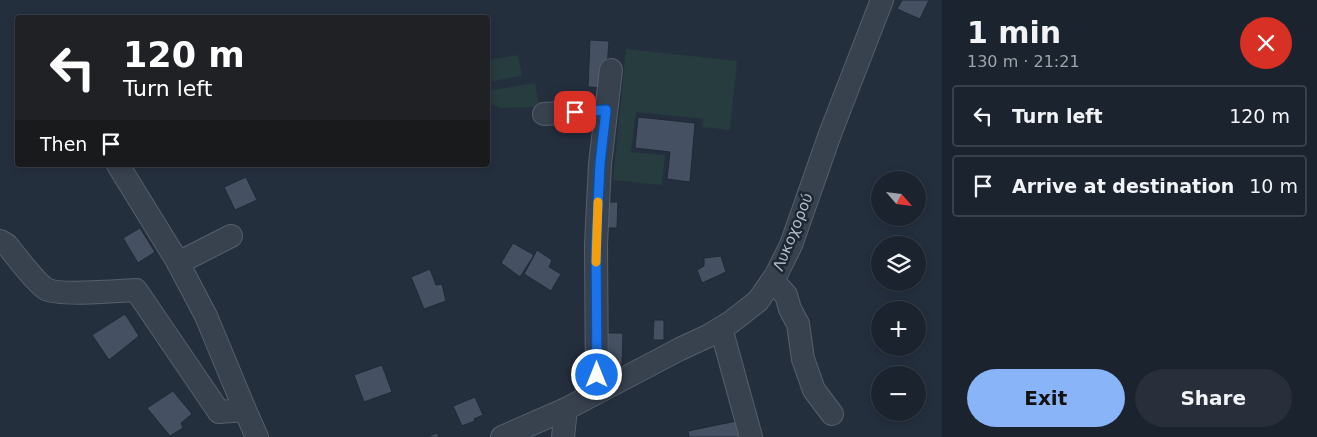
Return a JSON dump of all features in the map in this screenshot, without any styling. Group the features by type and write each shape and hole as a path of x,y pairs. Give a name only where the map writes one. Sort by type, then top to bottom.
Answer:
{"street":[{"name":"Λυκοχορού","path":"502,437 566,409 721,328 758,301 773,280 793,240 830,134 882,0"},
{"path":"597,392 596,244 600,164 611,70"},
{"path":"544,114 606,110"},
{"path":"119,167 178,263 206,316 257,437"},
{"path":"178,263 231,236"},
{"path":"0,241 7,245 40,284 50,290 78,292 136,290 219,412 245,410"},
{"path":"773,280 786,295 790,309 798,324 803,359 814,390 832,414"},
{"path":"721,328 751,437"},
{"path":"563,437 566,409"}],"green space":[{"path":"626,49 737,61 730,130 702,127 703,119 636,112 631,152 665,155 662,185 613,180"},
{"path":"518,55 522,76 490,82 490,60"},
{"path":"535,83 539,107 501,108 490,104 490,91"}],"building":[{"path":"902,0 929,0 920,19 897,9"},
{"path":"590,40 609,41 604,88 588,87"},
{"path":"638,117 695,123 690,182 667,179 670,152 635,148"},
{"path":"246,177 257,200 235,210 224,187"},
{"path":"603,202 618,202 617,228 602,228"},
{"path":"140,228 155,252 138,263 123,238"},
{"path":"513,243 534,255 520,277 501,263"},
{"path":"537,250 552,260 549,267 561,274 551,291 524,274"},
{"path":"721,256 726,272 702,283 697,270 704,266 704,258"},
{"path":"430,269 436,285 442,284 446,301 424,309 411,277"},
{"path":"125,314 139,336 109,360 92,335"},
{"path":"654,320 664,320 664,340 653,340"},
{"path":"602,333 623,333 622,365 602,366"},
{"path":"382,365 392,392 364,402 354,375"},
{"path":"173,391 192,414 181,423 183,428 170,436 147,408"},
{"path":"475,397 483,415 474,419 475,421 462,426 453,406"},
{"path":"741,420 745,437 689,437 688,431"},
{"path":"437,433 439,437 426,437"}],"slow traffic":[{"path":"596,262 598,202"}],"route":[{"path":"575,112 606,110 600,164 596,244 597,375"}]}
